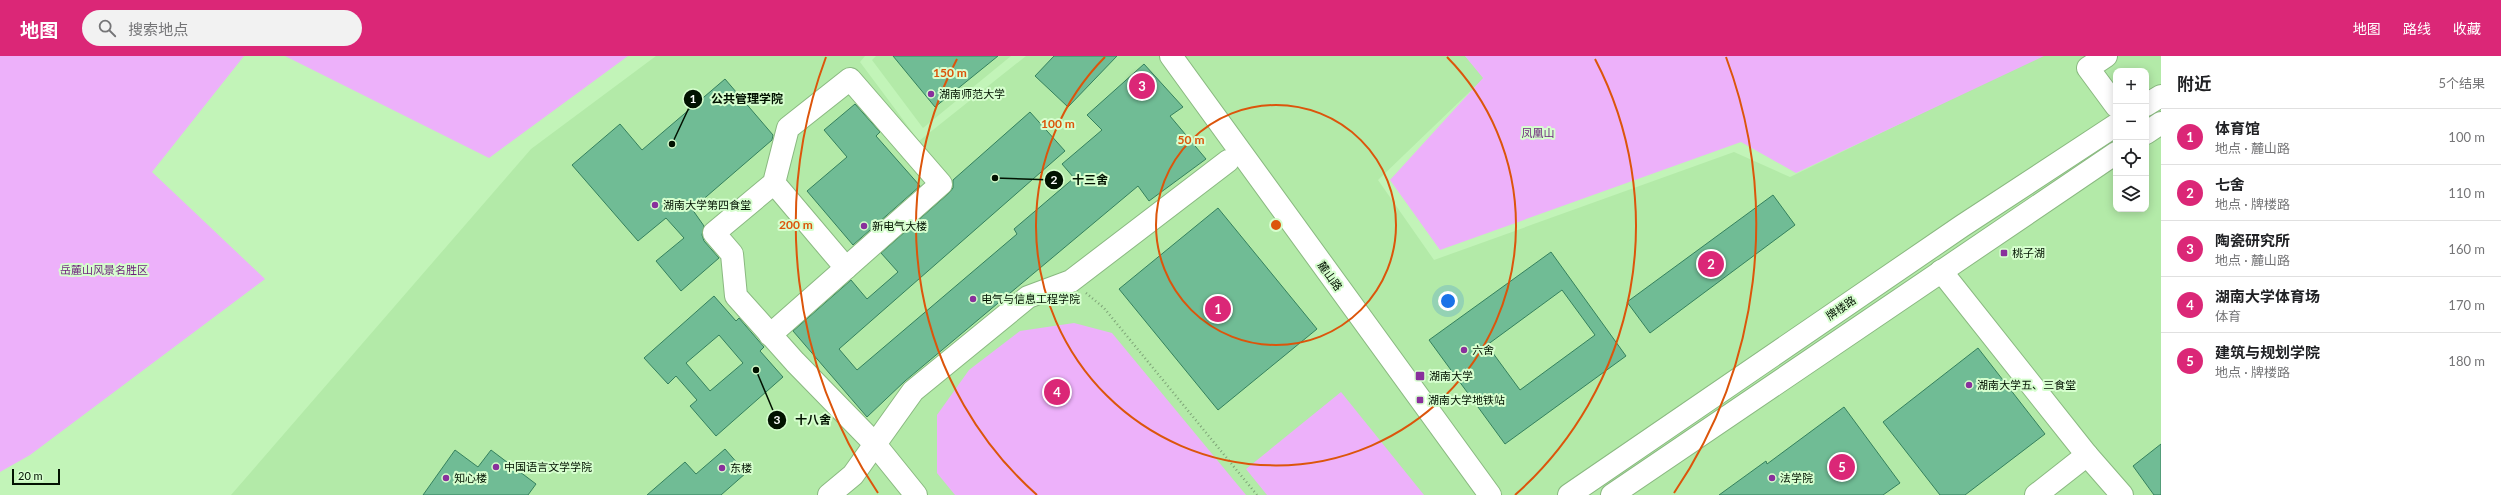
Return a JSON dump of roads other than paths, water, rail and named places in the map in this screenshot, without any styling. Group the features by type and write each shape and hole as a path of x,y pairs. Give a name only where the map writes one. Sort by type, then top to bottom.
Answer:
{"main road":[{"name":"麓山路","path":"1154,56 1228,162 1485,494"},
{"name":"麓山路","path":"1171,56 1485,494"},
{"path":"2106,56 2088,68 2115,104"},
{"path":"770,335 940,184 850,79 788,128 774,183 714,233 732,254 736,296 770,335 874,443 916,495"},
{"path":"2149,104 2161,96"},
{"path":"2149,131 2161,123"},
{"name":"牌楼路","path":"1569,495 1962,226 2113,127"},
{"path":"1612,495 2113,155"},
{"path":"829,495 853,475 874,443 913,391 1028,298 1071,281 1228,162"},
{"path":"774,183 846,268"},
{"path":"1942,271 2087,456 2122,495"},
{"path":"2036,495 2087,456"}],"place":[{"name":"陶瓷研究所","path":"1142,86"},
{"name":"湖南师范大学","path":"931,94"},
{"name":"公共管理学院","path":"672,144"},
{"name":"十三舍","path":"995,178"},
{"name":"湖南大学第四食堂","path":"655,205"},
{"name":"新电气大楼","path":"864,226"},
{"name":"桃子湖","path":"2004,253"},
{"name":"七舍","path":"1711,264"},
{"name":"电气与信息工程学院","path":"973,299"},
{"name":"体育馆","path":"1218,309"},
{"name":"六舍","path":"1464,350"},
{"name":"十八舍","path":"756,370"},
{"name":"湖南大学","path":"1420,376"},
{"name":"湖南大学五、三食堂","path":"1969,385"},
{"name":"湖南大学体育场","path":"1057,392"},
{"name":"湖南大学地铁站","path":"1420,400"},
{"name":"中国语言文学学院","path":"496,467"},
{"name":"建筑与规划学院","path":"1842,467"},
{"name":"东楼","path":"722,468"},
{"name":"知心楼","path":"446,478"},
{"name":"法学院","path":"1772,478"}],"park label":[{"name":"凤凰山","path":"1538,133"},
{"name":"岳麓山风景名胜区","path":"104,270"}]}
